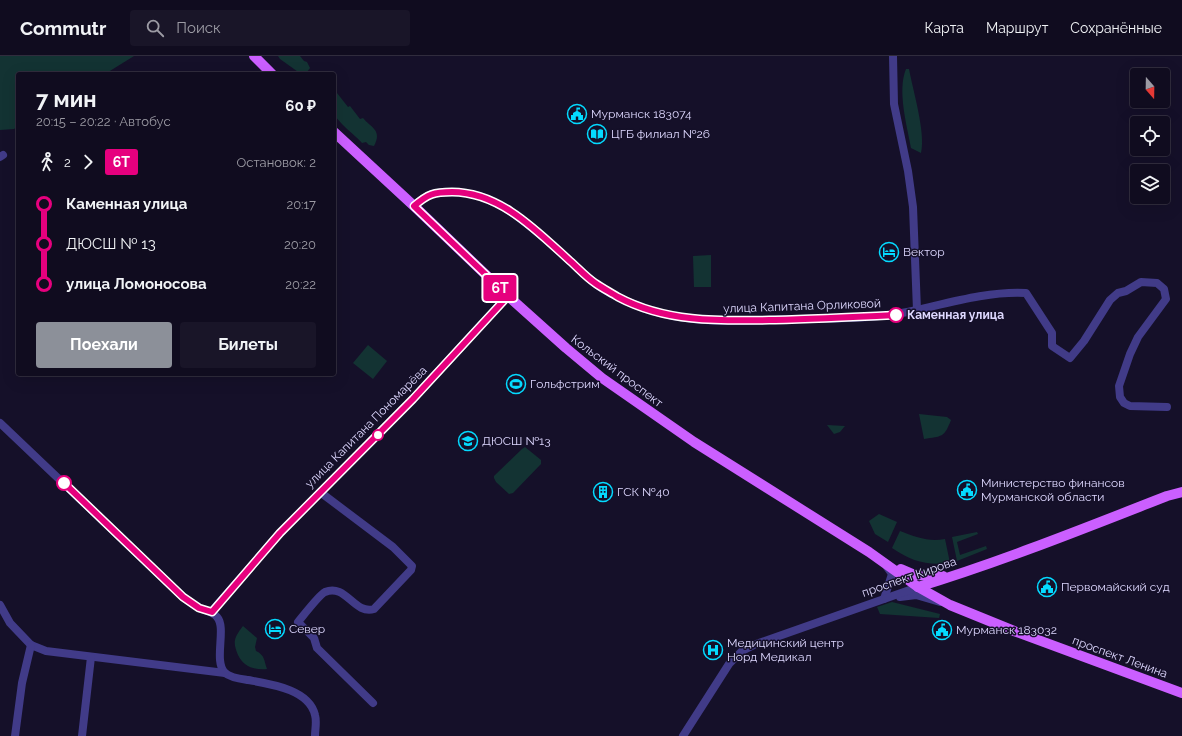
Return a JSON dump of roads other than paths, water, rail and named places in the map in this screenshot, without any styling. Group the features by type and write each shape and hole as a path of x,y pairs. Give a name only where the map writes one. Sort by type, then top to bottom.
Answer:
{"main road":[{"path":"254,56 270,72"},
{"name":"Кольский проспект","path":"336,134 508,296 602,378 646,410 700,446 880,560 918,587"},
{"name":"проспект Кирова","path":"918,587 1051,541 1167,496 1182,492"},
{"path":"880,560 915,575 953,576"},
{"name":"проспект Ленина","path":"918,587 950,605 1014,631 1182,693"}],"street":[{"path":"894,56 894,104 908,171 913,207 917,310 991,294 1009,292 1026,293 1052,333 1052,346 1070,358 1084,341 1110,300 1118,294 1126,292 1142,282 1157,283 1164,289 1166,298 1138,337 1130,354 1119,386 1120,397 1124,403 1130,406 1167,407"},
{"name":"улица Капитана Орликовой","path":"414,206 425,197 437,192 462,192 484,197 503,206 547,241 594,282 620,298 647,309 678,317 722,321 815,319 896,315 917,310"},
{"name":"улица Капитана Пономарёва","path":"212,612 280,533 413,399 508,296"},
{"path":"0,422 183,597 199,608 212,612 219,620 221,671"},
{"path":"320,492 392,547 412,566 411,570 374,608 368,610 362,609 342,592 324,592 298,622 314,638 317,648 374,703"},
{"path":"880,560 892,574 884,599 916,595 950,605"},
{"name":"проспект Кирова","path":"683,736 729,664 742,651 756,644 918,587"},
{"path":"0,605 10,623 31,645 46,651 221,671 235,678 283,686 304,699 315,713 315,736"},
{"path":"15,736 22,683 31,645"},
{"path":"82,736 91,657"}],"place":[{"name":"Мурманск 183074","path":"577,114"},
{"name":"ЦГБ филиал №26","path":"597,134"},
{"name":"Вектор","path":"889,252"},
{"name":"Каменная улица","path":"896,315"},
{"name":"Гольфстрим","path":"516,384"},
{"name":"ДЮСШ №13","path":"468,441"},
{"name":"Министерство финансов Мурманской области","path":"967,490"},
{"name":"ГСК №40","path":"603,492"},
{"name":"Первомайский суд","path":"1047,587"},
{"name":"Север","path":"275,629"},
{"name":"Мурманск 183032","path":"942,630"},
{"name":"Медицинский центр Норд Медикал","path":"713,650"}]}
